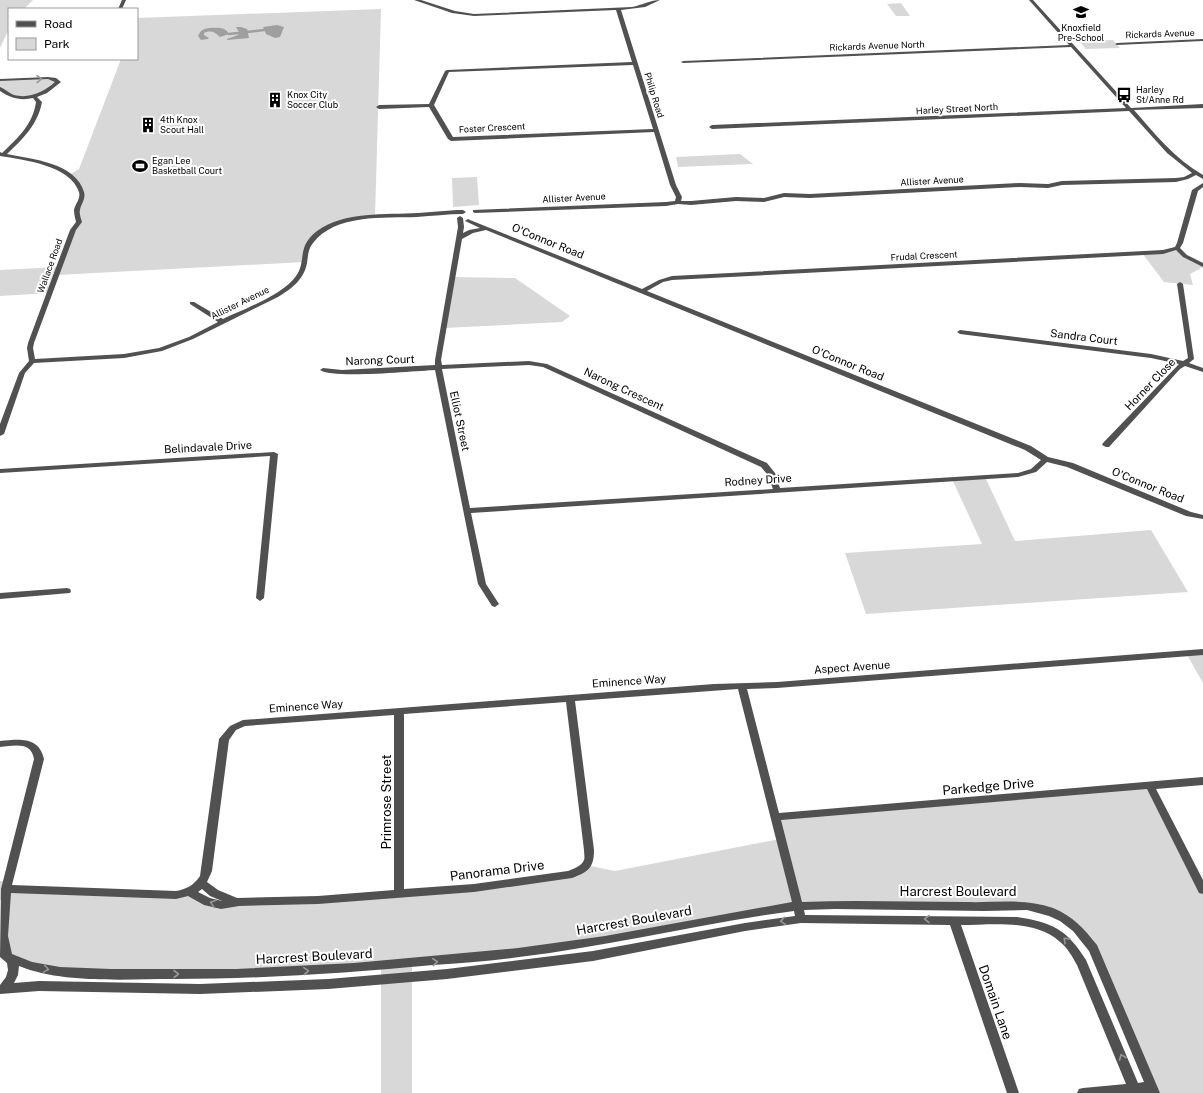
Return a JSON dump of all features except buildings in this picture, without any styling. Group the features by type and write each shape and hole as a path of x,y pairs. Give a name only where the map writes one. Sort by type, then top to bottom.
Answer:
{"street":[{"path":"416,0 458,13 474,15 618,9 639,7 658,0"},
{"path":"1031,0 1202,187"},
{"name":"Philip Road","path":"618,9 677,200"},
{"name":"Rickards Avenue","path":"1117,44 1203,40"},
{"name":"Rickards Avenue North","path":"683,62 1072,46"},
{"path":"379,107 431,105 447,71 635,64"},
{"path":"0,80 48,78 58,81 57,84 35,97 15,98 0,89"},
{"path":"2,154 27,130 35,116 39,102 35,97"},
{"name":"Foster Crescent","path":"431,105 451,139 655,130"},
{"name":"Harley Street North","path":"712,127 1203,106"},
{"path":"1169,152 1177,164 1191,174 1203,177"},
{"name":"Wallace Road","path":"2,154 40,162 57,168 74,180 82,195 81,202 77,210 79,222 72,230 31,343 30,348 32,361"},
{"name":"Allister Avenue","path":"1155,179 1191,174"},
{"name":"Allister Avenue","path":"32,361 124,356 148,353 181,343 290,287 303,270 307,247 311,241 321,231 333,225 354,220 422,214 461,216 475,211 666,204 677,200 694,203 711,201 764,200 784,195 810,196 1020,185 1048,186 1062,182 1181,179 1191,174"},
{"path":"1181,179 1202,187"},
{"path":"1202,187 1194,196 1180,243 1177,248 1185,256 1203,265"},
{"name":"Allister Avenue","path":"468,221 508,210"},
{"path":"458,239 472,230 487,228 480,218 481,214 475,211"},
{"name":"O'Connor Road","path":"461,216 468,221 1028,448 1045,459 1068,464 1189,514 1203,517"},
{"name":"Elliot Street","path":"461,216 461,227 438,360 482,584 495,604"},
{"name":"Frudal Crescent","path":"642,291 660,280 668,278 1162,252 1177,248"},
{"name":"Horner Close","path":"1106,446 1178,368 1190,361 1192,356 1180,284"},
{"path":"192,303 224,322"},
{"name":"Sandra Court","path":"960,332 1151,356 1203,370"},
{"path":"0,434 22,374 32,361"},
{"name":"Narong Crescent","path":"439,368 529,363 544,365 760,463 770,470 777,490"},
{"name":"Narong Court","path":"324,370 342,372 439,368"},
{"name":"Belindavale Drive","path":"0,471 274,454 260,598"},
{"name":"Rodney Drive","path":"467,511 1018,475 1033,472 1039,468 1045,459"},
{"path":"0,596 67,591"},
{"name":"Aspect Avenue","path":"742,686 777,685 1203,652"},
{"path":"742,686 801,919"},
{"name":"Eminence Way","path":"202,884 207,871 225,736 233,728 248,722 742,686"},
{"name":"Panorama Drive","path":"189,892 217,905 239,902 318,900 474,888 568,875 583,868 588,860 589,850 570,698"},
{"name":"Primrose Street","path":"399,711 399,894"},
{"path":"0,744 29,744 37,750 39,759 6,890 3,936 5,954 14,968 9,982 2,990"},
{"name":"Parkedge Drive","path":"775,817 1203,781"},
{"path":"1150,786 1203,890"},
{"path":"6,890 176,895 189,892 202,884"},
{"name":"Panorama Drive","path":"202,884 214,893 226,899 239,902"},
{"path":"0,902 6,890"},
{"name":"Harcrest Boulevard","path":"5,954 31,966 60,972 111,974 236,974 354,968 518,953 612,938 747,913 797,906 993,907 1019,905 1043,909 1058,915 1077,928 1093,948 1152,1090"},
{"path":"2,990 39,986 143,989 238,988 392,979 501,968 593,956 745,927 801,919 1018,921 1035,923 1051,928 1074,948 1082,963 1135,1090"},
{"name":"Domain Lane","path":"954,920 1013,1093"},
{"path":"1083,1093 1152,1090"}],"green space":[{"path":"0,0 33,0 25,8 8,8 8,31 0,48"},
{"path":"901,3 910,16 896,16 887,4"},
{"path":"381,9 375,217 339,223 311,241 304,262 57,275 50,293 0,296 0,270 60,267 79,222 81,192 69,175 79,169 121,60 138,60 138,18"},
{"path":"1113,40 1120,48 1086,49 1079,41"},
{"path":"48,78 58,81 42,92 30,97 18,96 0,89 0,80"},
{"path":"740,154 753,164 678,167 676,157"},
{"path":"477,177 479,205 453,207 452,178"},
{"path":"1177,248 1182,254 1203,265 1203,267 1190,274 1193,285 1164,282 1142,253"},
{"path":"452,277 515,278 570,316 562,322 444,328"},
{"path":"985,477 1015,541 1151,530 1188,592 866,614 845,553 982,544 952,479"},
{"path":"1203,652 1203,683 1186,653"},
{"path":"1150,786 1203,890 1203,1093 1154,1093 1088,940 1043,909 797,906 663,930 412,964 412,1093 381,1093 381,966 354,968 60,972 9,957 5,891 0,901 0,881 8,881 6,889 182,894 208,902 318,900 568,875 586,865 615,871 780,839 775,817"}],"shaded area":[{"path":"277,25 284,27 280,37 275,38 266,34 263,27"},
{"path":"236,27 247,29 249,38 227,40 238,35 239,32"},
{"path":"209,28 223,29 229,34 220,37 213,32 206,32 204,35 209,38 201,40 198,36 200,32"}],"waterway":[{"path":"247,32 264,30"},
{"path":"229,34 238,33"}],"place":[{"name":"Knoxfield Pre-School","path":"1081,12"},
{"name":"Harley St/Anne Rd","path":"1124,95"},
{"name":"Knox City Soccer Club","path":"275,100"},
{"name":"4th Knox Scout Hall","path":"148,125"},
{"name":"Egan Lee Basketball Court","path":"140,166"}]}
